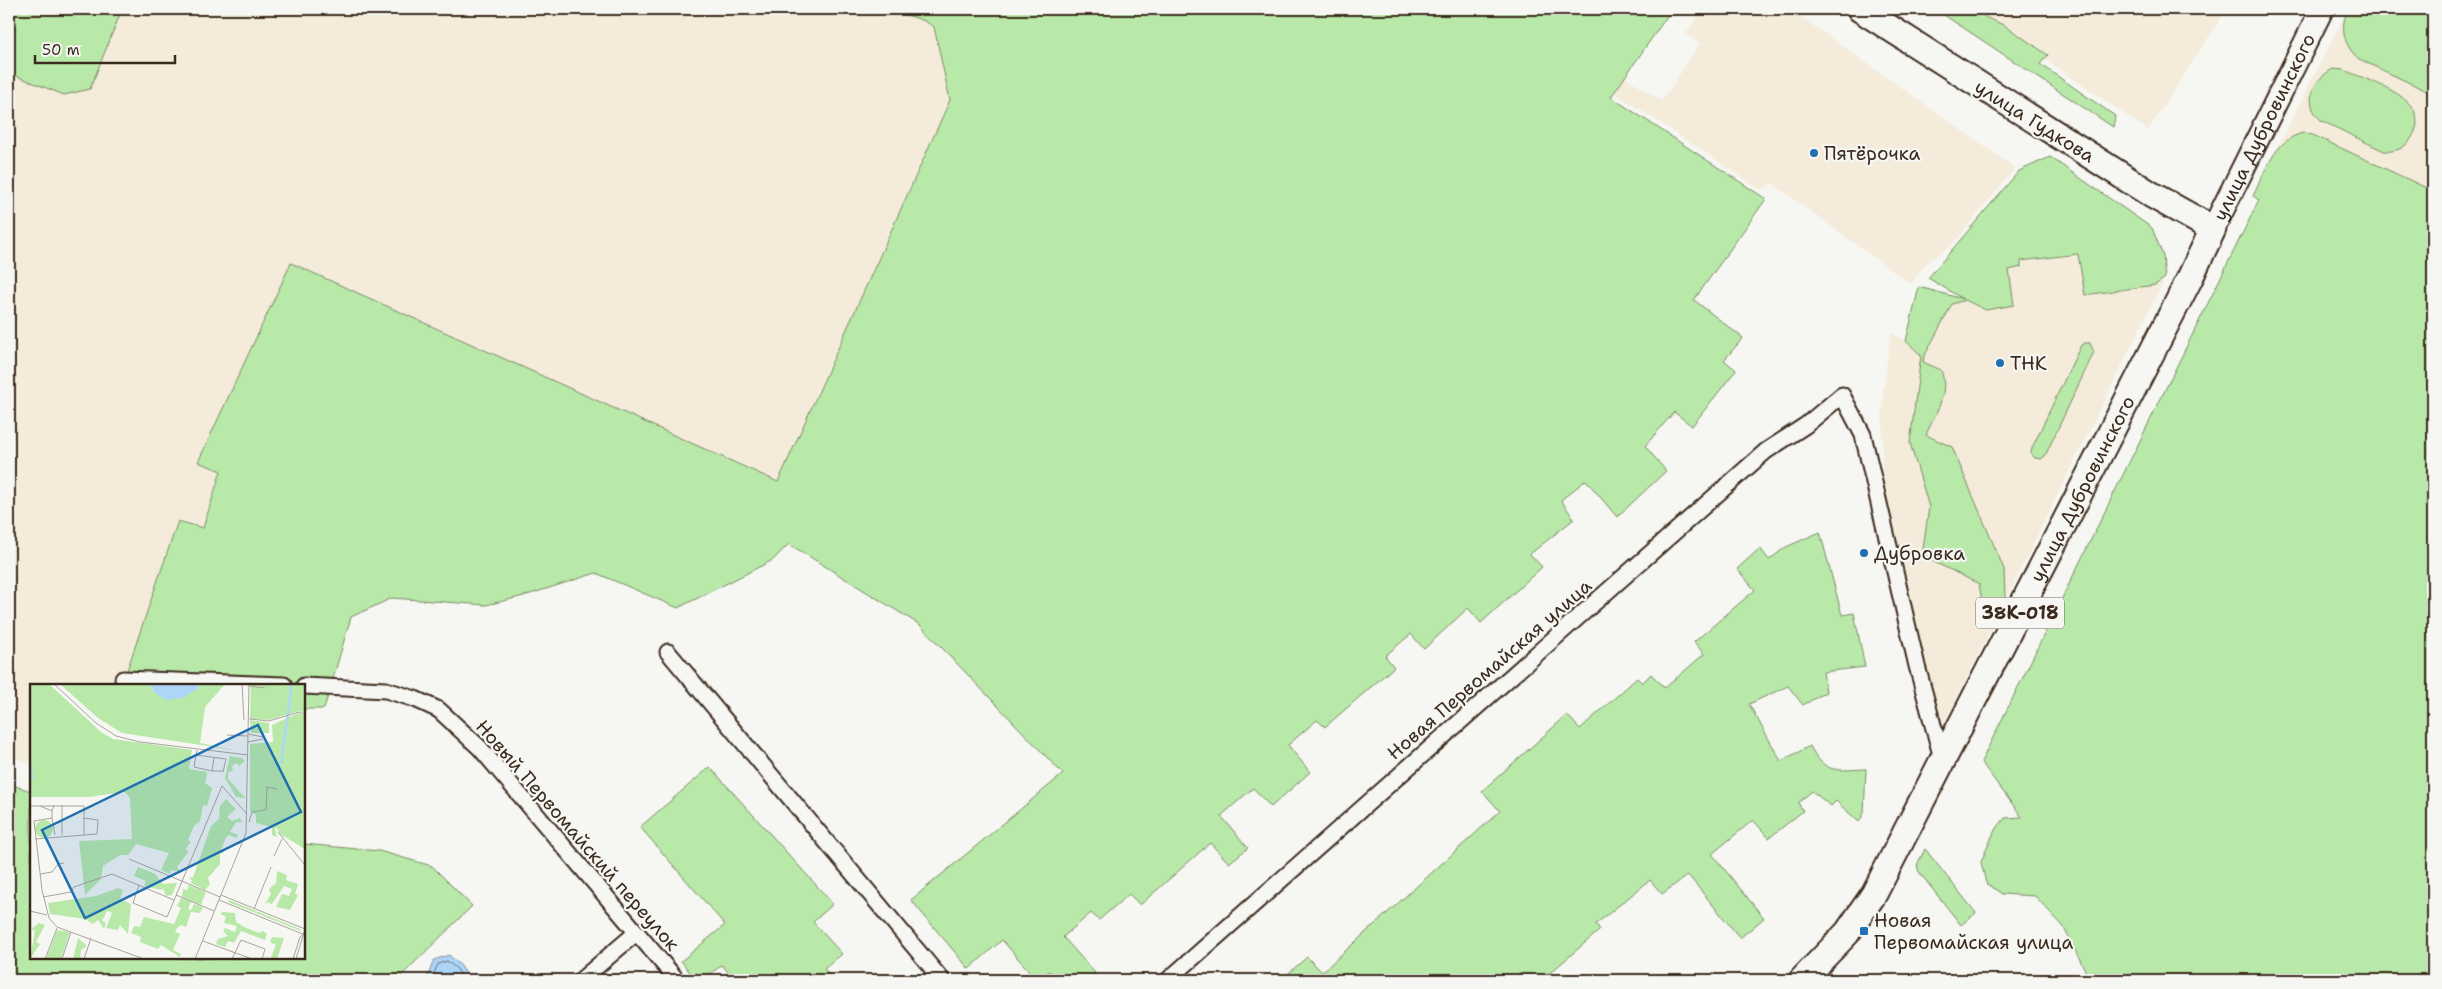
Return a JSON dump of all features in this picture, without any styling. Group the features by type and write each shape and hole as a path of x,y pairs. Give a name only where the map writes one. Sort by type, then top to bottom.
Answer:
{"main road":[{"name":"улица Гудкова","path":"1860,9 2152,195 2213,230"},
{"name":"улица Дубровинского","path":"1802,980 1847,933 1874,894 1943,763 2189,280 2322,9"}],"street":[{"name":"Новая Первомайская улица","path":"1168,980 1766,451 1806,425 1842,395 1863,435 1917,666 1943,763"},
{"path":"668,652 942,980"},
{"path":"123,679 257,684"},
{"name":"Новый Первомайский переулок","path":"305,686 386,690 415,699 439,710 480,748 677,980"},
{"path":"581,980 636,933"}],"shaded area":[{"path":"9,9 888,9 925,21 934,27 950,100 778,483 609,408 198,462 221,470 203,528 178,521 122,684 30,684 30,763 9,756"},
{"path":"1703,9 1790,9 2015,168 1954,243 1926,263 1911,284 1772,183 1761,190 1614,92 1625,77 1662,101 1700,44 1686,34"},
{"path":"1971,9 2227,9 2148,130"},
{"path":"2348,9 2433,9 2433,287 2253,196"},
{"path":"2079,254 2085,295 2155,285 2165,278 1937,738 1881,517 1883,392 1891,333 1906,341 1924,357 1952,304 1965,300 1986,310 2009,270 2021,261"}],"green space":[{"path":"9,9 122,9 90,89 64,95 9,73"},
{"path":"888,9 1672,9 1611,97 1766,199 1694,300 1743,338 1724,360 1736,370 1692,426 1674,412 1645,446 1666,471 1617,517 1586,480 1561,500 1574,519 1530,554 1542,567 1481,623 1468,608 1424,649 1411,634 1385,656 1394,667 1325,727 1317,720 1288,745 1310,772 1271,807 1253,788 1221,816 1248,848 1229,863 1210,843 1140,905 1129,894 1099,920 1091,913 1063,937 1095,973 1088,980 1058,980 1049,971 1037,980 1002,940 969,969 911,900 1063,774 920,625 789,544 773,560 678,608 596,573 524,596 486,605 392,598 351,617 324,709 305,709 305,684 122,684 178,521 203,528 221,471 198,462 291,263 778,482 950,100 934,27 925,21"},
{"path":"1935,9 1974,9 1987,18 2004,25 2048,55 2040,64 2115,116 2113,127"},
{"path":"2348,9 2433,9 2433,94 2359,59 2354,54 2344,36 2345,16"},
{"path":"2333,69 2344,70 2384,87 2408,103 2415,113 2417,125 2411,139 2399,149 2384,151 2322,121 2312,107 2312,93 2320,79"},
{"path":"2303,133 2313,135 2433,191 2433,980 2090,980 2063,926 2035,896 2002,894 1986,883 1981,862 1994,832 2005,818 2022,817 1981,762 2259,200 2253,196 2266,167 2285,142"},
{"path":"2050,157 2152,228 2163,256 2165,278 2155,285 2085,295 2078,254 2021,261 2021,267 2009,270 2014,305 1986,310 1965,300 1952,304 1924,357 1923,362 1941,370 1944,387 1940,403 1926,435 1952,447 2004,569 2005,598 1998,614 1983,607 1979,584 1922,556 1929,507 1910,443 1921,355 1906,341 1919,287 1963,299 1928,278 2019,171"},
{"path":"2090,343 2094,352 2045,456 2041,459 2035,458 2031,454 2032,448 2081,345"},
{"path":"1820,532 1842,615 1854,613 1865,667 1823,672 1826,692 1803,705 1788,686 1749,704 1781,761 1810,746 1821,762 1833,769 1866,769 1864,813 1859,822 1836,801 1831,806 1812,791 1798,803 1803,811 1769,838 1753,820 1712,854 1764,918 1740,938 1688,875 1662,894 1650,880 1596,924 1600,930 1544,980 1281,980 1307,957 1322,972 1500,811 1482,791 1567,715 1580,729 1637,678 1642,683 1651,674 1665,688 1704,654 1694,642 1755,590 1737,569 1760,548 1769,560 1786,547"},
{"path":"710,767 833,904 813,922 842,954 824,969 834,980 735,980 722,965 702,980 696,980 681,961 725,925 640,827"},
{"path":"9,784 30,791 30,959 305,959 305,844 379,851 432,866 472,906 399,978 401,980 9,980"},
{"path":"1925,849 1976,913 1961,925 1919,872 1917,865"}],"water":[{"path":"449,955 461,966 470,980 426,980 434,960"}],"place":[{"name":"Пятёрочка","path":"1814,153"},
{"name":"ТНК","path":"2000,363"},
{"name":"Дубровка","path":"1864,553"},
{"name":"Новая Первомайская улица","path":"1864,931"}]}
